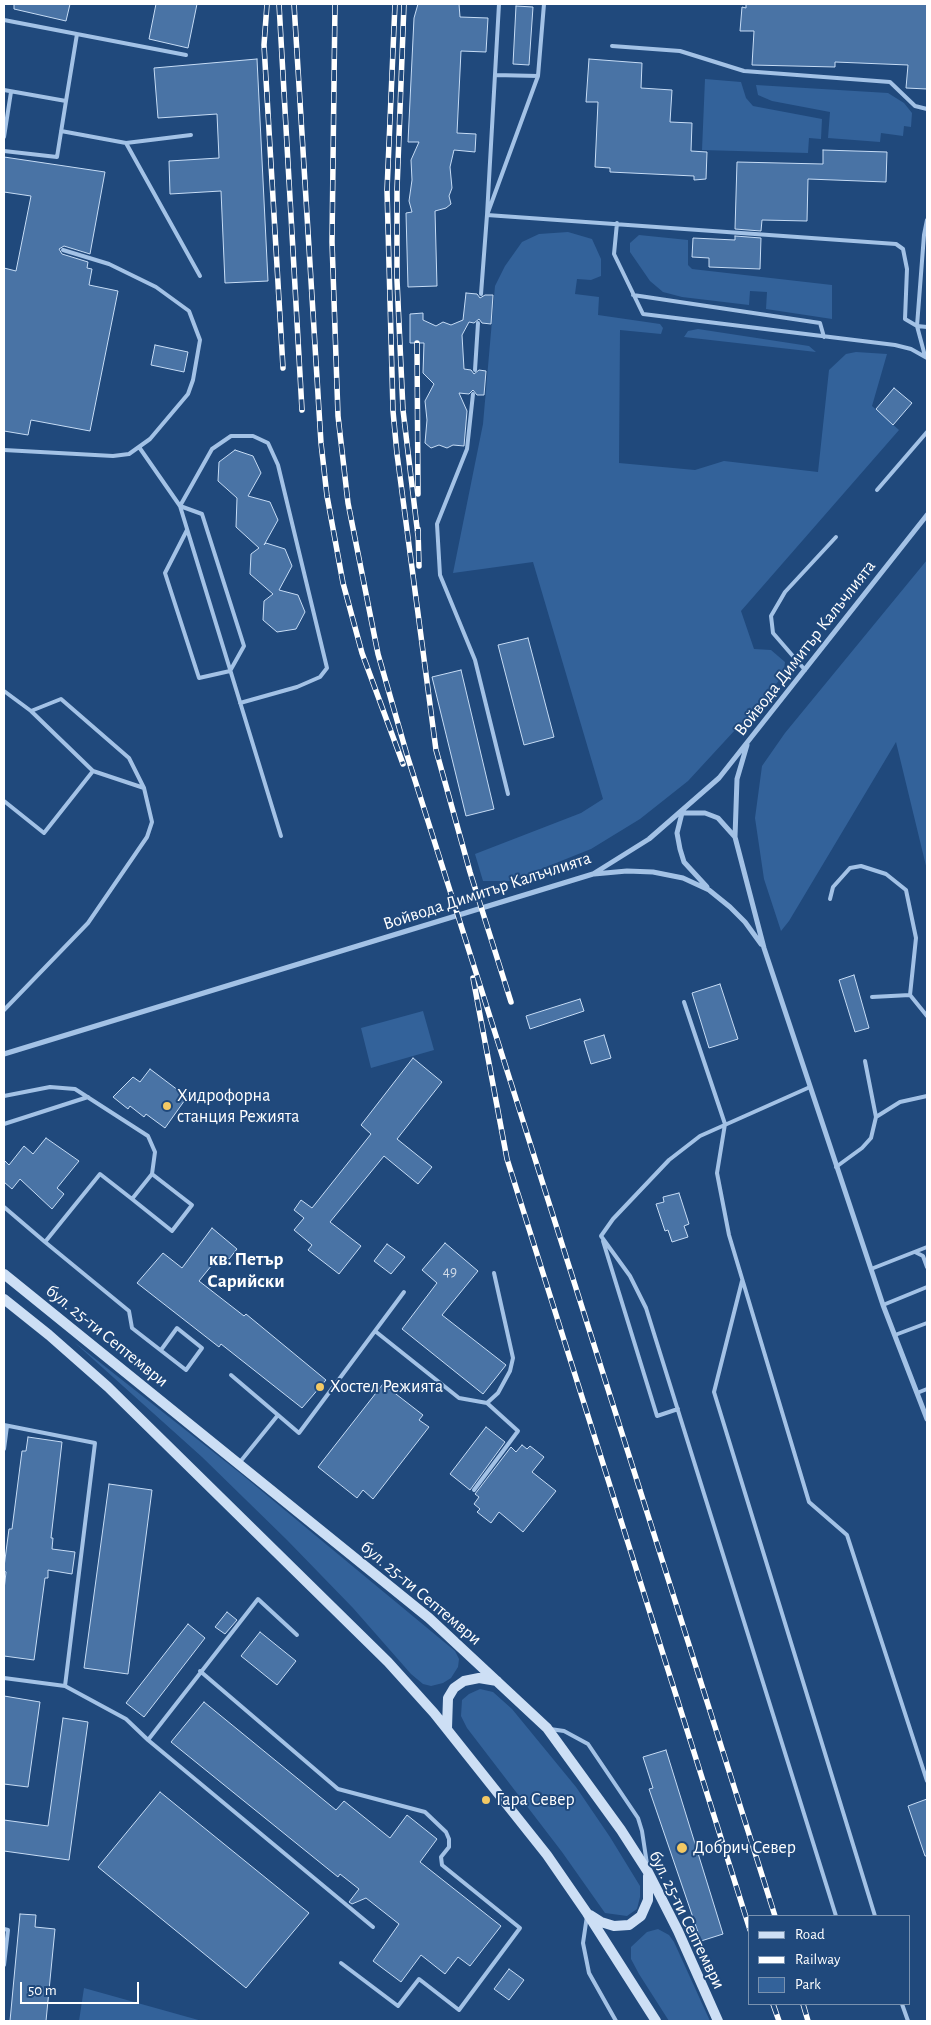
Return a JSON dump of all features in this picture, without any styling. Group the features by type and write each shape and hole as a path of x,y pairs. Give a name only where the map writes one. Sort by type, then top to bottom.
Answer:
{"main road":[{"name":"бул. 25-ти Септември","path":"4,1274 429,1618 548,1728 621,1830 648,1872 678,1931 718,2021"},
{"name":"бул. 25-ти Септември","path":"4,1299 49,1335 108,1387 388,1662 447,1728 547,1855 587,1913 656,2021"},
{"path":"447,1728 448,1698 454,1688 464,1681 479,1678 498,1681"},
{"path":"587,1913 601,1922 614,1926 628,1925 641,1916 648,1900 648,1872"}],"street":[{"name":"Войвода Димитър Калъчлията","path":"4,1054 593,874 649,839 682,813 719,778 927,516"},
{"path":"748,742 738,779 735,837 764,948 883,1305 927,1419"},
{"path":"735,837 718,818 705,813 682,813 677,834 684,862 709,890 745,922 764,948"},
{"path":"593,874 627,871 653,872 683,878 709,890"}],"lane":[{"path":"481,294 499,4"},
{"path":"487,215 538,76 544,4"},
{"path":"4,20 186,56"},
{"path":"4,151 57,157 77,34"},
{"path":"612,46 680,51 744,71 890,82 915,106 927,109"},
{"path":"495,75 538,76"},
{"path":"4,90 66,101"},
{"path":"4,136 11,92"},
{"path":"61,131 126,143 190,135"},
{"path":"126,143 200,276"},
{"path":"487,215 896,244 903,249 906,269 905,319 917,326 927,327"},
{"path":"926,357 917,326 924,235 927,220"},
{"path":"616,223 614,254 643,314 895,345 926,357"},
{"path":"4,450 113,456 129,454 150,439 188,394 193,380 200,340 189,311 156,287 109,264 63,250"},
{"path":"633,295 820,323 824,337"},
{"path":"475,370 478,323"},
{"path":"473,394 467,449 437,524 440,575 475,660 508,794"},
{"path":"877,490 927,432"},
{"path":"180,506 212,449 231,436 254,436 268,444 278,465 326,668 320,677 298,687 240,703"},
{"path":"139,447 180,506 281,836"},
{"path":"180,506 202,514 244,646 230,671 199,678 165,573 188,530"},
{"path":"805,670 773,633 771,616 785,592 836,537"},
{"path":"4,691 31,711 93,770 144,788"},
{"path":"4,1010 88,923 147,837 152,822 144,788 129,758 61,699 31,711"},
{"path":"4,801 44,833 93,770"},
{"path":"830,899 834,887 850,868 861,866 886,874 906,890 912,911 916,938 910,995 927,1016"},
{"path":"872,997 910,995"},
{"path":"684,1002 725,1124 717,1173 729,1235 809,1502 847,1535 927,1781"},
{"path":"836,1167 862,1148 870,1138 876,1117 865,1061"},
{"path":"4,1096 50,1087 75,1089 148,1136 155,1152 152,1174 132,1199"},
{"path":"601,1236 613,1219 668,1160 700,1136 810,1087"},
{"path":"876,1117 900,1102 927,1096"},
{"path":"4,1124 88,1097"},
{"path":"45,1242 100,1174 172,1231 192,1205 152,1174"},
{"path":"4,1207 129,1311 132,1328 186,1370 202,1348 177,1328 161,1350"},
{"path":"601,1236 630,1276 646,1308 836,1915"},
{"path":"601,1236 657,1416 678,1410"},
{"path":"871,1269 927,1248"},
{"path":"915,1252 923,1256 927,1267"},
{"path":"488,1404 498,1393 510,1371 513,1358 494,1273"},
{"path":"743,1279 714,1392 875,1915"},
{"path":"883,1305 927,1287"},
{"path":"231,1375 299,1432 404,1292"},
{"path":"895,1335 927,1323"},
{"path":"375,1331 459,1398 488,1404 518,1430 474,1490"},
{"path":"917,1393 927,1389"},
{"path":"238,1464 278,1415"},
{"path":"4,1449 5,1425 95,1443 65,1686"},
{"path":"148,1740 258,1599 297,1635"},
{"path":"200,1671 338,1788 425,1812 446,1832 449,1839 448,1847 441,1857 442,1865 520,1928 459,2010 419,1980 398,2006 341,1963"},
{"path":"4,1678 65,1686 126,1719 148,1740 373,1928"},
{"path":"548,1728 564,1731 588,1744 631,1805 642,1831 648,1872"},
{"path":"587,1913 583,1943 589,1973 616,2021"},
{"path":"4,1929 8,1930 4,1964"},
{"path":"902,2005 908,2021"}],"green space":[{"path":"705,79 741,82 746,98 753,106 822,119 821,139 809,138 808,153 702,150"},
{"path":"756,85 888,93 904,103 912,113 911,127 904,126 903,136 881,133 880,142 828,138 830,112 772,101 758,95"},
{"path":"568,232 592,239 601,259 601,276 591,280 577,279 575,294 599,297 598,315 660,324 663,328 661,334 620,330 619,463 695,470 724,461 818,472 829,370 846,354 856,352 887,354 872,406 899,430 741,611 754,649 771,650 785,662 783,676 688,781 640,819 591,849 511,881 483,881 475,854 581,813 603,799 533,562 453,573 483,424 495,286 505,266 522,242 539,234"},
{"path":"639,235 688,240 688,265 692,269 832,285 832,319 766,309 767,292 750,291 749,305 682,297 663,292 650,281 630,252 630,243"},
{"path":"698,329 809,346 816,352 684,337 688,331"},
{"path":"927,560 927,870 896,742 789,921 781,931 764,879 755,818 762,766 785,733"},
{"path":"423,1011 434,1050 371,1068 361,1028"},
{"path":"74,1342 240,1473 455,1651 459,1659 458,1667 451,1678 443,1683 431,1686 423,1684 411,1674 353,1608 287,1540 202,1457"},
{"path":"480,1689 493,1692 512,1709 576,1787 610,1837 640,1886 637,1909 627,1916 605,1913 562,1852 467,1728 461,1716 462,1700"},
{"path":"658,1929 669,1935 674,1942 710,2021 669,2021 639,1974 631,1959 631,1947 647,1932"},
{"path":"84,1988 202,2021 79,2021"}],"building":[{"path":"14,4 70,4 66,21 14,9"},
{"path":"156,4 197,4 188,48 149,39"},
{"path":"418,4 459,4 460,17 488,18 486,52 461,51 457,133 476,134 475,152 454,150 450,167 452,188 449,196 451,204 446,208 435,211 437,286 408,287 406,213 412,212 409,201 412,180 411,160 419,142 408,142 414,18"},
{"path":"746,4 927,4 927,89 906,88 908,65 835,62 835,67 752,65 754,31 740,31 742,7 746,8"},
{"path":"516,6 533,7 529,65 513,64"},
{"path":"257,59 268,281 225,283 221,191 170,194 169,161 219,158 217,114 158,118 154,68"},
{"path":"589,59 642,63 641,88 672,90 670,122 692,123 691,151 707,152 706,179 694,180 694,176 610,172 610,168 595,167 598,102 586,102"},
{"path":"823,150 887,152 886,182 808,179 807,221 762,220 761,231 735,229 737,162 823,164"},
{"path":"4,157 105,172 90,254 64,246 59,249 62,254 88,262 87,268 92,269 89,285 118,291 90,431 31,420 28,435 4,431 4,268 16,271 31,196 4,192"},
{"path":"735,236 761,238 760,269 709,267 709,258 692,257 693,238 735,240"},
{"path":"466,293 477,294 480,298 485,295 493,295 491,324 482,323 479,319 474,323 469,322 462,335 464,369 471,370 474,374 479,370 486,371 484,395 477,395 473,390 469,394 459,393 467,411 464,446 453,445 447,448 439,445 431,448 425,443 427,420 425,401 434,384 423,373 424,343 410,343 410,314 423,313 423,320 436,326 443,322 451,325 463,320"},
{"path":"155,345 188,352 184,372 151,365"},
{"path":"894,388 912,403 893,425 876,409"},
{"path":"235,450 253,456 261,473 248,496 270,502 278,520 264,545 266,543 285,549 292,566 279,590 298,595 305,612 296,629 277,632 263,620 264,601 273,594 250,574 251,554 259,548 236,527 237,498 218,481 219,462"},
{"path":"528,638 554,737 524,745 498,645"},
{"path":"461,670 494,809 466,816 432,677"},
{"path":"854,975 869,1028 855,1032 839,980"},
{"path":"720,984 738,1039 709,1048 692,993"},
{"path":"580,999 584,1011 530,1029 526,1016"},
{"path":"604,1035 611,1058 591,1064 584,1041"},
{"path":"413,1058 442,1082 397,1139 432,1167 418,1184 384,1156 330,1222 361,1246 339,1274 308,1250 312,1245 294,1230 304,1218 294,1210 301,1200 312,1208 371,1134 361,1125"},
{"path":"150,1069 187,1097 165,1128 146,1114 144,1117 130,1106 128,1109 113,1097 133,1077 140,1082"},
{"path":"46,1138 79,1161 57,1188 64,1194 52,1209 20,1179 12,1189 4,1182 4,1160 9,1165 24,1146 33,1154"},
{"path":"679,1193 689,1224 684,1226 688,1237 672,1242 668,1230 665,1231 656,1204 664,1202 663,1197"},
{"path":"212,1228 237,1249 229,1259 226,1256 220,1264 216,1260 199,1281 244,1316 246,1314 326,1380 302,1408 221,1344 219,1347 137,1283 163,1253 182,1268"},
{"path":"445,1243 478,1271 442,1315 506,1365 483,1394 402,1329 437,1283 422,1270"},
{"path":"387,1244 405,1257 391,1274 374,1261"},
{"path":"383,1384 423,1415 419,1420 429,1427 373,1499 363,1490 357,1498 318,1467"},
{"path":"486,1427 505,1442 470,1490 450,1474"},
{"path":"28,1437 62,1442 51,1538 53,1538 52,1549 75,1552 72,1574 48,1570 48,1578 45,1578 34,1660 4,1656 4,1590 6,1572 4,1567 9,1529 12,1529 22,1451 26,1451"},
{"path":"522,1445 527,1449 530,1446 544,1457 532,1472 556,1491 523,1532 499,1512 491,1523 477,1512 480,1509 474,1504 479,1497 475,1494 511,1447 516,1452"},
{"path":"109,1484 152,1490 128,1674 84,1668"},
{"path":"227,1612 237,1620 225,1634 215,1627"},
{"path":"188,1624 205,1638 144,1717 126,1703"},
{"path":"260,1632 296,1661 277,1685 241,1656"},
{"path":"4,1696 40,1702 28,1787 4,1784"},
{"path":"204,1702 336,1810 344,1801 390,1838 407,1815 437,1839 420,1862 501,1926 470,1966 458,1957 445,1974 421,1955 401,1982 373,1961 399,1924 366,1898 352,1904 349,1902 359,1889 340,1874 338,1877 171,1742"},
{"path":"63,1718 88,1722 69,1860 4,1851 4,1820 48,1826"},
{"path":"666,1750 723,1934 701,1941 649,1789 653,1788 643,1757"},
{"path":"160,1792 309,1913 246,1988 98,1867"},
{"path":"927,1799 927,1856 925,1856 908,1806"},
{"path":"20,1914 36,1915 35,1927 55,1929 46,2021 10,2021"},
{"path":"509,1969 524,1980 509,2000 494,1989"}],"railway":[{"path":"267,4 264,45 283,368"},
{"path":"279,4 302,410"},
{"path":"294,4 321,443 327,496 343,583 362,653 403,764"},
{"path":"335,4 332,242 338,416 348,503 378,654 407,755 775,1915"},
{"path":"395,4 387,190 393,411 397,454 436,750 470,872 511,1002"},
{"path":"404,4 397,189 397,280 403,410 418,536"},
{"path":"417,343 418,494"},
{"path":"418,529 419,566"},
{"path":"473,978 507,1159 748,1924"},
{"path":"773,2005 779,2021"},
{"path":"803,2005 808,2021"}],"place":[{"name":"Хидрофорна станция Режията","path":"167,1106"},
{"name":"Хостел Режията","path":"320,1387"},
{"name":"Гара Север","path":"486,1800"},
{"name":"Добрич Север","path":"682,1848"}],"district":[{"name":"кв. Петър Сарийски","path":"246,1270"}]}
